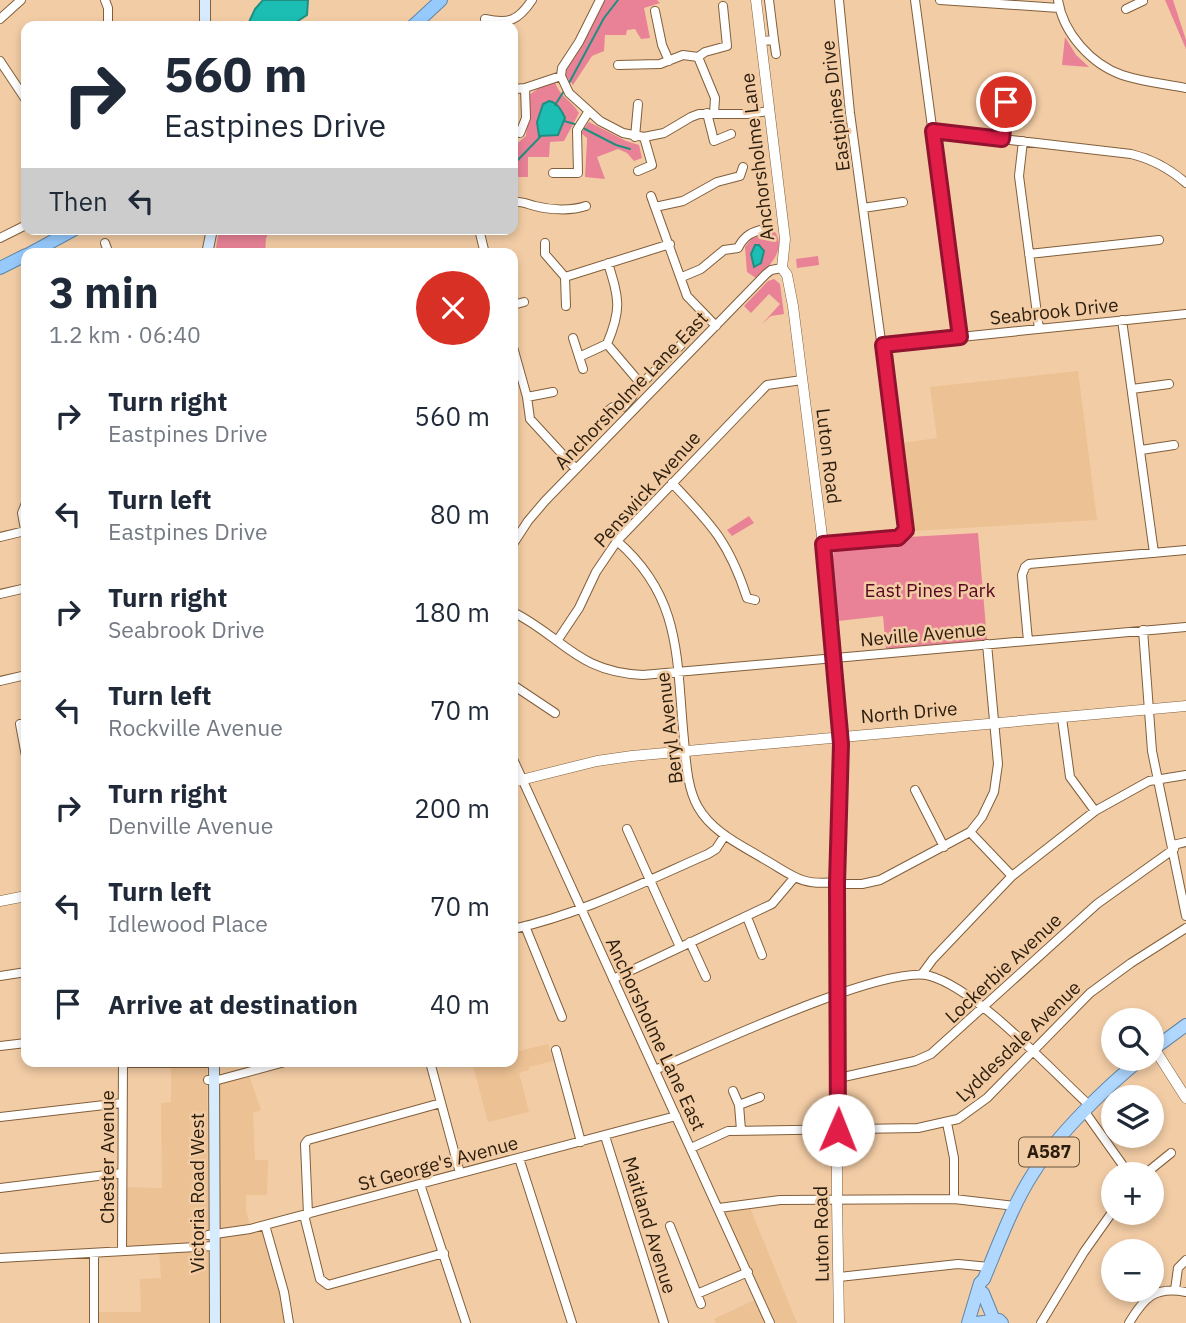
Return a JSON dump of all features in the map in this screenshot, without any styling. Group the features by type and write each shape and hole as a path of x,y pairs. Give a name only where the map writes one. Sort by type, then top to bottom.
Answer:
{"highway":[{"path":"418,21 440,0"},
{"path":"39,248 63,235"},
{"path":"0,268 21,257"}],"main road":[{"path":"205,0 205,21"},
{"path":"1164,1041 1186,1025"},
{"name":"Victoria Road West","path":"208,1067 211,1080"},
{"name":"Victoria Road West","path":"209,1323 213,1067"},
{"name":"A587","path":"976,1323 987,1273 1016,1206 1040,1162 1087,1109 1128,1071"},
{"name":"Victoria Road West","path":"211,1241 215,1323"},
{"path":"968,1323 975,1295 987,1273"},
{"path":"976,1323 998,1322 983,1293"}],"street":[{"path":"0,19 21,0"},
{"path":"105,0 108,21"},
{"path":"511,21 519,16 531,0"},
{"path":"600,0 579,42 562,68 561,80 569,93 614,129 635,137 644,137 664,133 691,117 769,111"},
{"name":"Anchorsholme Lane","path":"756,0 785,239 782,268"},
{"name":"Anchorsholme Lane","path":"769,0 776,54"},
{"name":"Eastpines Drive","path":"823,544 898,538 906,530 863,208 848,53 839,0"},
{"path":"915,0 960,337"},
{"path":"940,0 1059,4 1077,42 1100,63 1121,74 1186,88"},
{"path":"1130,5 1143,1"},
{"path":"618,65 660,64 683,55 698,57 705,52 727,47 723,6"},
{"path":"655,11 668,61"},
{"path":"485,19 492,21"},
{"path":"761,41 774,40"},
{"path":"698,57 715,98 711,114 714,141 732,134"},
{"path":"0,61 21,92"},
{"path":"518,89 561,80"},
{"path":"1002,139 1008,81"},
{"path":"520,133 526,118 525,88"},
{"path":"635,137 638,104"},
{"path":"553,173 578,173 577,130 589,111"},
{"path":"933,131 1131,154 1165,168 1186,183"},
{"path":"638,171 652,165 644,137"},
{"path":"1023,141 1019,176 1039,329"},
{"path":"654,207 683,201 717,182 743,175"},
{"path":"651,196 687,296 716,326"},
{"path":"863,208 904,202"},
{"path":"518,203 550,208 578,209 586,206"},
{"path":"0,238 21,228"},
{"path":"682,277 701,269 724,250 739,253 742,240 750,233 766,229"},
{"path":"1029,254 1159,240"},
{"path":"105,243 107,248"},
{"path":"545,243 541,256 565,277 566,306"},
{"path":"565,277 670,244"},
{"path":"579,357 607,344 615,324 619,303 608,263"},
{"name":"Anchorsholme Lane East","path":"518,536 532,515 766,274 782,268"},
{"name":"Luton Road","path":"782,268 789,284 823,544 840,737 841,804 837,883 839,1323"},
{"path":"518,304 524,302"},
{"name":"Anchorsholme Lane East","path":"679,347 698,326 702,313"},
{"name":"Seabrook Drive","path":"883,345 1186,314"},
{"path":"1122,320 1154,553"},
{"path":"573,338 583,369"},
{"path":"607,344 641,384"},
{"path":"609,410 625,405 641,384 668,358"},
{"path":"518,369 527,397 530,419 576,469"},
{"name":"Penswick Avenue","path":"557,641 617,541 672,483 724,435 767,385 802,380"},
{"path":"1132,389 1169,384"},
{"path":"527,397 553,392"},
{"path":"1141,450 1174,445"},
{"path":"672,483 726,535 748,601"},
{"path":"0,537 21,534"},
{"name":"Beryl Avenue","path":"617,541 648,572 666,605 673,628 685,751 692,790 698,807 725,835 794,878 815,883 862,884 880,880 970,832"},
{"path":"1028,641 1022,575 1025,566 1186,550"},
{"path":"0,594 21,589"},
{"name":"Neville Avenue","path":"518,615 534,623 577,657 615,672 643,676 1186,627"},
{"path":"1143,630 1149,729 1186,916"},
{"path":"987,644 998,764 995,792 982,817 970,832 1012,876"},
{"path":"0,681 21,676"},
{"path":"518,688 555,713"},
{"path":"538,715 544,706"},
{"name":"North Drive","path":"518,780 597,761 685,751 1186,706"},
{"path":"1062,718 1070,777 1094,811"},
{"path":"20,724 21,729"},
{"path":"922,974 1012,876 1094,811 1149,781 1186,775"},
{"name":"Anchorsholme Lane East","path":"518,782 581,909 770,1323"},
{"path":"915,790 944,847"},
{"path":"627,829 680,947"},
{"path":"518,928 581,909 708,854 716,849 725,835"},
{"name":"Lockerbie Avenue","path":"838,1078 915,1061 931,1054 1097,904 1174,847 1186,842"},
{"path":"612,979 772,904 794,878"},
{"path":"0,901 21,897"},
{"path":"747,917 762,955"},
{"path":"525,926 562,1017"},
{"name":"Lyddesdale Avenue","path":"691,1148 722,1133 741,1130 918,1128 947,1123 968,1114 1090,993 1186,928"},
{"path":"691,942 706,978"},
{"path":"0,976 21,973"},
{"path":"655,1070 838,994 901,976 922,974 956,988 984,1008 1032,1052 1087,1109 1121,1162"},
{"path":"0,1046 21,1044"},
{"path":"556,1049 581,1142"},
{"path":"1164,1065 1186,1098"},
{"name":"Chester Avenue","path":"122,1251 123,1067"},
{"path":"211,1080 264,1067"},
{"path":"431,1067 460,1173"},
{"path":"733,1091 739,1105 741,1130"},
{"path":"739,1105 760,1097"},
{"path":"0,1117 122,1103"},
{"path":"441,1103 308,1140 305,1144 306,1215 320,1279 328,1285 444,1253"},
{"name":"St George's Avenue","path":"0,1258 122,1251 211,1241 676,1116"},
{"path":"947,1123 954,1158 954,1199"},
{"name":"Maitland Avenue","path":"605,1136 664,1323"},
{"path":"1160,1162 1171,1153"},
{"path":"519,1158 572,1323"},
{"path":"0,1188 122,1173"},
{"path":"420,1184 466,1323"},
{"path":"719,1208 780,1200 954,1199 1016,1206"},
{"path":"265,1225 284,1292 289,1323"},
{"path":"1041,1323 1104,1225"},
{"path":"670,1226 701,1304"},
{"path":"94,1253 94,1323"},
{"path":"1175,1290 1178,1268 1186,1260"},
{"path":"839,1277 958,1264 987,1273"},
{"path":"697,1294 748,1272"},
{"path":"1129,1323 1143,1300 1156,1292 1186,1292"}],"shaded area":[{"path":"1078,371 1097,520 912,531 902,443 937,438 930,387"},
{"path":"548,1044 553,1061 529,1067 529,1070 519,1073 529,1112 488,1122 473,1067 518,1067 518,1048 519,1051"},
{"path":"171,1067 207,1067 209,1323 94,1323 94,1312 141,1312 140,1279 161,1278 159,1250 122,1251 122,1187 162,1188 161,1103 171,1102"},
{"path":"248,1072 261,1110 253,1113 255,1160 268,1160 267,1195 246,1195 246,1210 251,1229 265,1225 289,1323 215,1323 218,1080"},
{"path":"748,1203 797,1323 716,1323 714,1319 759,1298 719,1208"}],"green space":[{"path":"605,0 657,0 660,3 644,8 650,38 641,39 635,29 627,30 626,35 605,35 604,51 592,56 573,85 565,75 567,67"},
{"path":"1165,0 1173,0 1186,40 1186,49"},
{"path":"1065,37 1076,55 1089,67 1062,65"},
{"path":"555,82 559,91 579,113 564,141 550,142 549,157 528,157 528,177 518,177 518,143 526,136 529,95 542,86"},
{"path":"589,122 639,145 642,158 634,161 627,153 618,149 597,157 605,179 585,177 587,138 581,133"},
{"path":"764,232 775,232 778,252 756,278 747,272 745,247 753,237"},
{"path":"218,235 268,235 265,248 216,248"},
{"path":"818,256 819,265 797,268 796,259"},
{"path":"774,279 780,284 784,314 771,316 762,324 780,304 769,294 751,313 744,306 768,281"},
{"path":"749,516 754,523 732,536 727,530"},
{"name":"East Pines Park","path":"978,533 987,640 886,649 883,616 838,621 832,562 837,549 899,545 908,537"}],"water":[{"path":"263,0 308,0 307,15 298,21 249,21"},
{"path":"549,101 557,105 565,118 558,135 539,136 537,122 543,104"},
{"path":"755,245 759,245 764,251 761,263 754,267 751,254"}],"waterway":[{"path":"569,83 604,18 618,0"},
{"path":"555,105 564,91"},
{"path":"564,121 578,125"},
{"path":"583,128 630,149"},
{"path":"518,160 541,136"}],"route":[{"path":"838,1130 837,884 841,744 823,544 898,538 906,530 883,345 960,337 933,131 1002,139 1006,102"}]}
